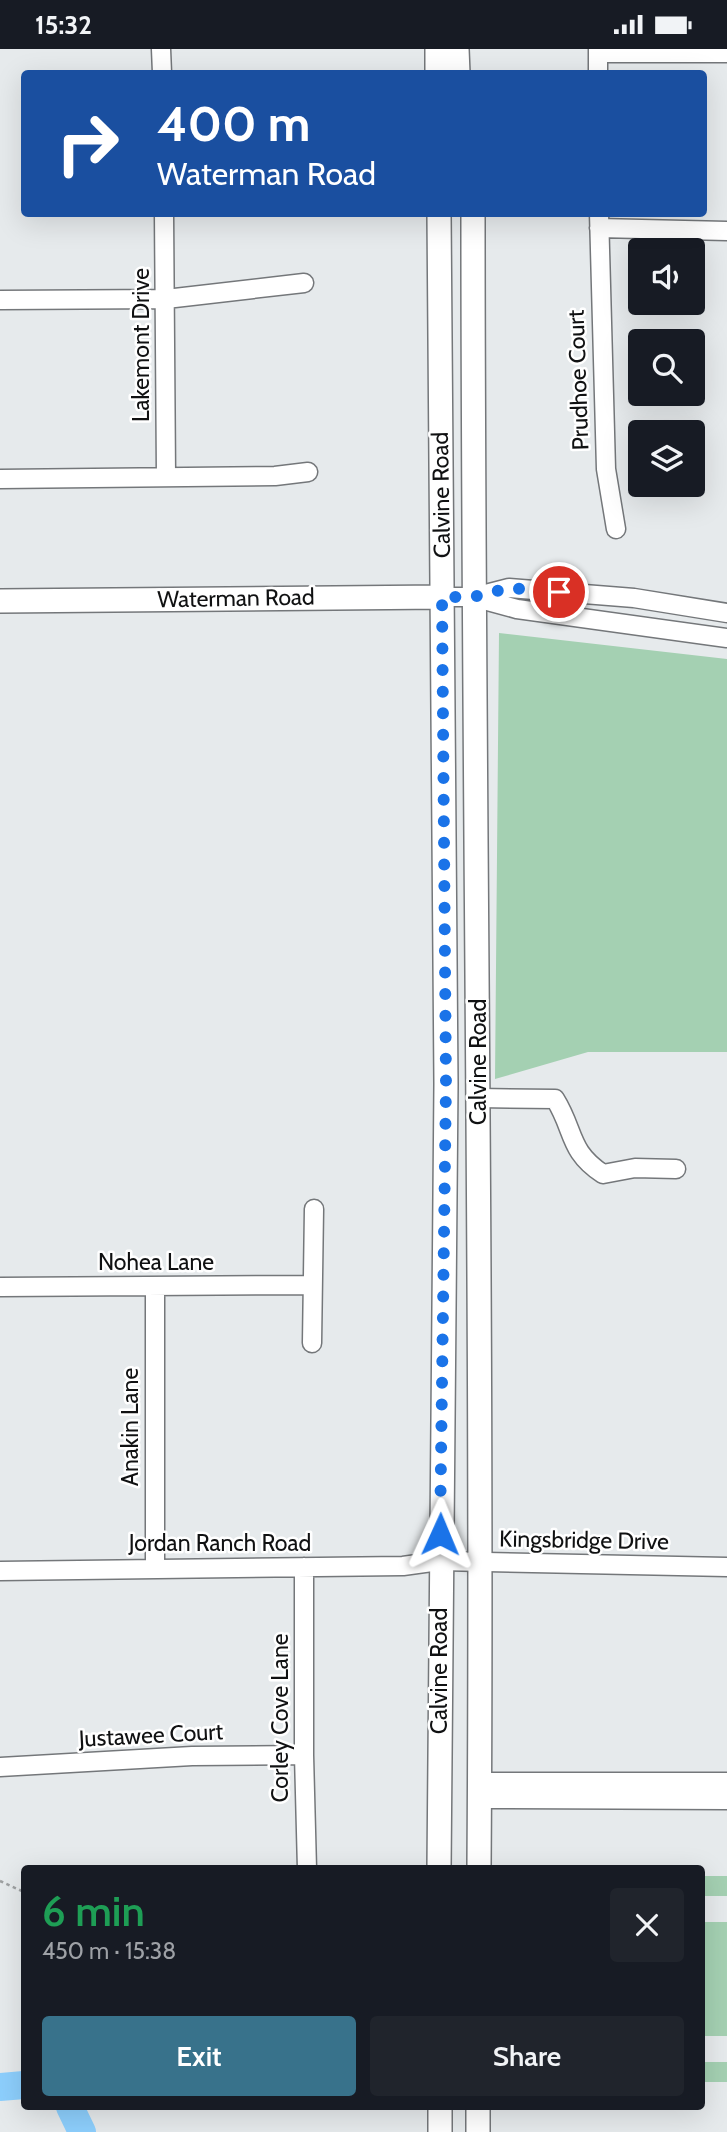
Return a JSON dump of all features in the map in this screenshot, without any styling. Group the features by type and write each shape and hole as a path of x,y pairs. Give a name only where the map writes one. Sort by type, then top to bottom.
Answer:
{"main road":[{"path":"437,49 437,70"},
{"path":"457,49 458,70"},
{"path":"473,49 473,70"},
{"name":"Calvine Road","path":"439,217 446,1084 439,1561 439,1865"},
{"name":"Calvine Road","path":"473,217 473,597 482,1563 480,1865"},
{"name":"Waterman Road","path":"0,601 442,597"},
{"path":"440,2110 440,2132"},
{"path":"454,2110 454,2132"},
{"path":"478,2110 478,2132"}],"street":[{"path":"162,49 162,70"},
{"path":"598,70 598,51 727,53"},
{"name":"Lakemont Drive","path":"164,217 166,476"},
{"path":"599,221 727,231"},
{"name":"Prudhoe Court","path":"599,221 606,469 616,529"},
{"path":"0,300 166,299 304,283"},
{"path":"0,479 275,476 308,472"},
{"name":"Waterman Road","path":"442,597 473,597 509,588 634,598 727,613"},
{"name":"Waterman Road","path":"473,597 517,608 727,638"},
{"path":"478,1098 555,1099 567,1119 575,1148 586,1163 603,1174 635,1168 676,1169"},
{"path":"312,1343 314,1209"},
{"name":"Nohea Lane","path":"0,1287 312,1285"},
{"name":"Anakin Lane","path":"155,1287 155,1568"},
{"name":"Kingsbridge Drive","path":"439,1561 727,1567"},
{"name":"Jordan Ranch Road","path":"0,1571 403,1566 439,1561"},
{"name":"Corley Cove Lane","path":"304,1567 307,1865"},
{"name":"Justawee Court","path":"0,1767 181,1757 304,1755"},
{"path":"480,1790 727,1782"},
{"path":"480,1790 727,1800"}],"path":[{"path":"0,1881 21,1891"}],"green space":[{"path":"499,633 727,659 727,1052 588,1052 495,1079"},
{"path":"705,1876 727,1876 727,1896 705,1896"},
{"path":"705,1922 727,1922 727,2036 705,2036"},
{"path":"705,2062 727,2062 727,2082 705,2082"}],"waterway":[{"path":"0,2087 21,2085"},
{"path":"71,2110 82,2132"}],"route":[{"path":"440,1534 446,1084 442,597 473,597 509,588 559,592"}]}
